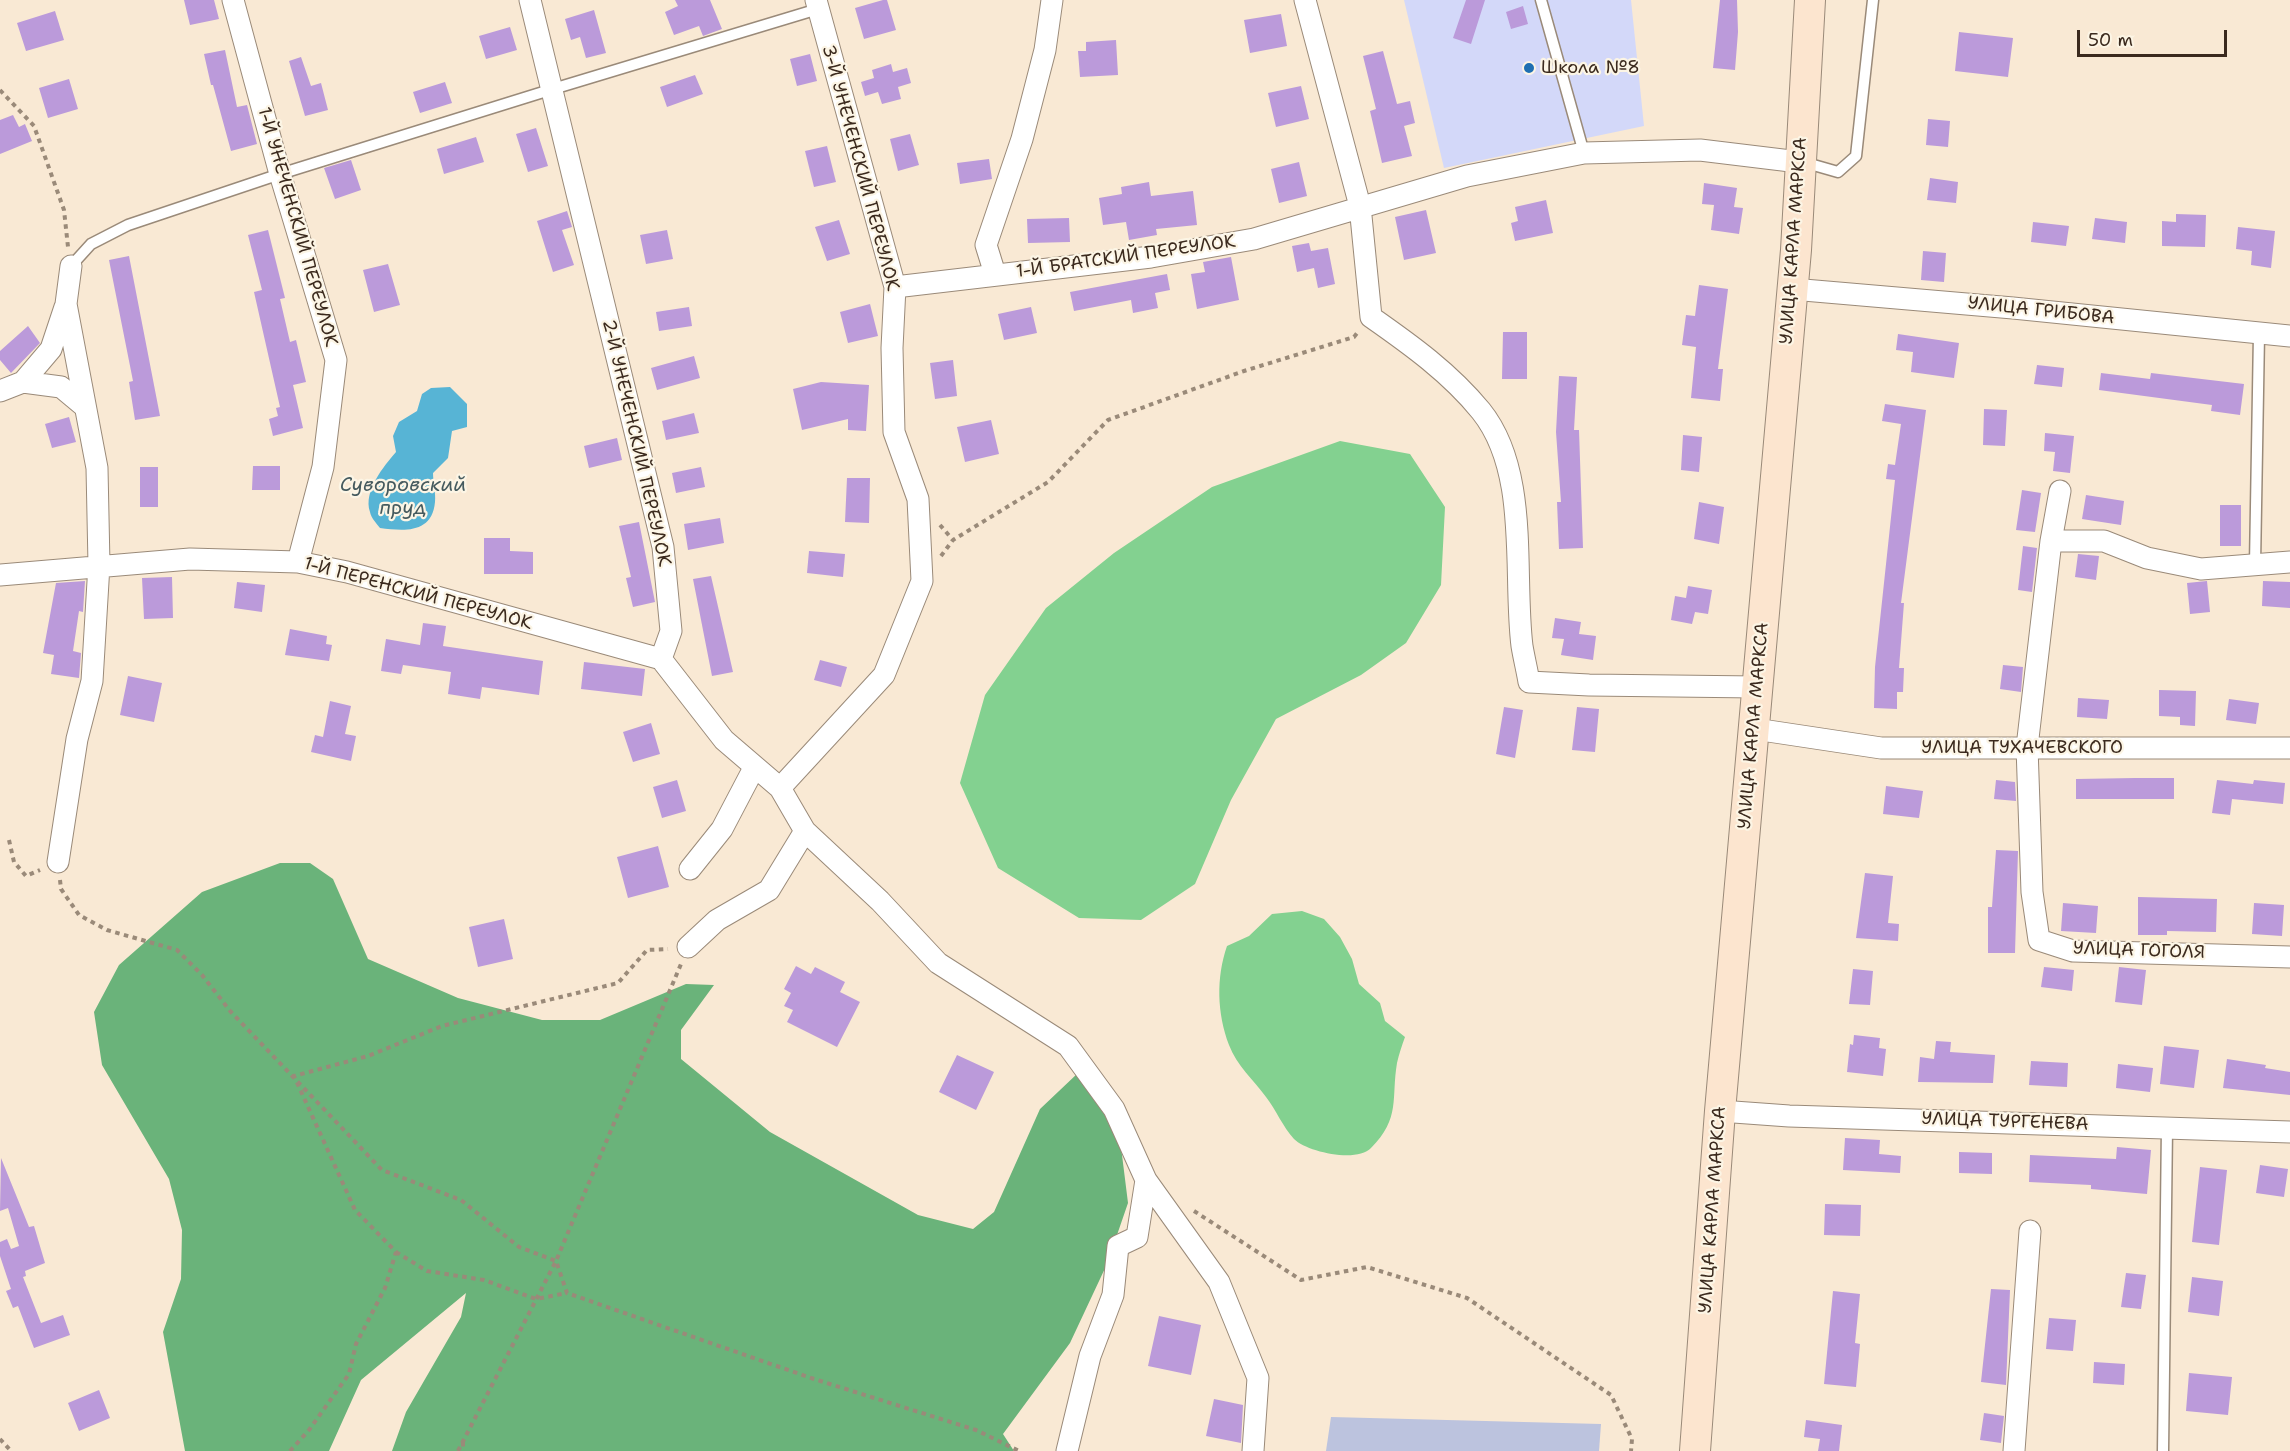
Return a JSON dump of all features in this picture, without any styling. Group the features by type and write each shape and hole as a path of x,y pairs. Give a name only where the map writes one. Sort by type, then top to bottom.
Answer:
{"main road":[{"name":"УЛИЦА КАРЛА МАРКСА","path":"1695,1451 1720,1111 1792,289 1810,0"}],"street":[{"name":"1-Й УНЕЧЕНСКИЙ ПЕРЕУЛОК","path":"233,0 280,174 336,360 323,467 298,562"},
{"name":"2-Й УНЕЧЕНСКИЙ ПЕРЕУЛОК","path":"530,0 663,547 671,631 661,659"},
{"name":"1-Й БРАТСКИЙ ПЕРЕУЛОК","path":"995,274 986,245 1022,139 1045,50 1052,0"},
{"path":"1305,0 1360,206 1371,317 1444,370 1483,413 1500,445 1515,499 1522,646 1529,682 1757,687"},
{"name":"3-Й УНЕЧЕНСКИЙ ПЕРЕУЛОК","path":"780,788 884,675 922,581 918,499 894,432 892,348 895,287 817,5"},
{"name":"1-Й БРАТСКИЙ ПЕРЕУЛОК","path":"895,287 1151,257 1254,239 1467,176 1584,153 1700,150 1799,162"},
{"path":"0,391 23,382 51,349 66,304 71,266"},
{"name":"УЛИЦА ГРИБОВА","path":"1792,289 2013,308 2290,336"},
{"path":"58,862 77,739 92,681 99,565 98,468 66,304"},
{"path":"23,382 61,387 85,407"},
{"path":"2027,747 2051,541 2060,491"},
{"path":"2051,541 2104,541 2147,558 2201,569 2290,562"},
{"name":"1-Й ПЕРЕНСКИЙ ПЕРЕУЛОК","path":"0,575 190,559 298,562 347,572 661,659"},
{"path":"661,659 724,740 780,788 806,831 880,901 938,963 1068,1046 1114,1109 1146,1180 1219,1282 1258,1378 1253,1451"},
{"name":"УЛИЦА ТУХАЧЕВСКОГО","path":"1755,729 1881,748 2290,748"},
{"name":"УЛИЦА ГОГОЛЯ","path":"2027,747 2032,892 2039,940 2073,951 2290,957"},
{"path":"690,869 722,829 754,768"},
{"path":"688,947 717,920 769,890 806,831"},
{"name":"УЛИЦА ТУРГЕНЕВА","path":"1720,1111 1789,1116 2290,1131"},
{"path":"1067,1451 1090,1356 1113,1295 1118,1246 1137,1237 1146,1180"},
{"path":"2014,1451 2030,1231"}],"lane":[{"path":"1541,0 1584,153"},
{"path":"1799,162 1838,172 1856,156 1873,0"},
{"path":"71,266 91,244 128,225 280,174 817,5"},
{"path":"2255,564 2259,334"},
{"path":"2163,1451 2167,1127"}],"path":[{"path":"0,90 34,126 64,210 71,266"},
{"path":"918,499 953,540 1048,482 1108,420 1244,371 1354,337 1371,317"},
{"path":"9,840 14,862 26,876 58,862 61,888 79,915 107,930 177,950 202,975 231,1012 382,1170 461,1200 519,1247 556,1261"},
{"path":"294,1076 368,1056 442,1026 618,983 647,950 688,947 669,998 631,1081 556,1261 458,1451"},
{"path":"294,1076 355,1210 396,1252 427,1271 484,1280 536,1299 567,1293 814,1379 976,1430 1020,1451"},
{"path":"1185,1205 1301,1280 1367,1267 1467,1298 1611,1395 1632,1439 1631,1451"},
{"path":"290,1451 309,1430 349,1374 356,1344 385,1288 396,1252"},
{"path":"556,1261 567,1293"},
{"path":"0,1439 11,1451"},
{"path":"463,1441 463,1451"}],"shaded area":[{"name":"Школа №8","path":"1404,0 1631,0 1644,126 1444,168"},
{"path":"1331,1417 1601,1424 1599,1451 1326,1451"}],"green space":[{"path":"1340,441 1410,454 1445,507 1441,585 1406,643 1361,675 1276,719 1231,800 1195,884 1141,920 1079,918 998,868 960,783 985,695 1046,608 1114,553 1212,487"},
{"path":"280,863 310,863 333,879 368,959 458,998 542,1020 600,1020 686,984 714,985 681,1030 681,1059 770,1132 918,1215 973,1229 994,1212 1040,1109 1078,1073 1097,1095 1121,1147 1128,1203 1107,1264 1070,1343 1003,1434 1014,1451 392,1451 406,1412 461,1317 466,1293 361,1380 329,1451 185,1451 163,1332 181,1279 182,1230 169,1179 102,1065 94,1012 119,965 202,892"},
{"path":"1302,911 1324,919 1340,937 1352,959 1359,984 1380,1003 1385,1021 1405,1037 1397,1063 1393,1107 1387,1127 1371,1148 1355,1155 1320,1152 1294,1139 1266,1097 1236,1059 1222,1021 1219,996 1221,970 1227,946 1249,936 1272,914"}],"water":[{"name":"Суворовский пруд","path":"450,387 467,404 467,427 452,431 448,458 433,473 435,499 433,512 429,520 415,528 398,530 380,528 371,514 369,496 376,479 396,452 393,436 399,422 417,411 422,394 431,388"}],"building":[{"path":"184,0 214,0 219,19 190,25"},
{"path":"675,0 710,0 722,29 703,36 699,26 674,35 665,12 678,6"},
{"path":"887,0 896,30 864,39 855,8"},
{"path":"1466,0 1485,0 1471,44 1453,38"},
{"path":"1720,0 1737,0 1738,32 1735,70 1713,68"},
{"path":"1523,6 1528,24 1511,29 1506,12"},
{"path":"594,10 606,53 586,58 580,37 571,40 565,19"},
{"path":"55,11 64,40 26,51 17,23"},
{"path":"1281,14 1287,46 1250,53 1244,20"},
{"path":"510,27 517,50 486,59 479,36"},
{"path":"1959,32 2013,38 2008,77 1955,71"},
{"path":"1116,40 1118,75 1080,77 1078,51 1086,51 1086,42"},
{"path":"225,50 237,107 247,105 257,144 231,151 204,54"},
{"path":"1383,51 1397,104 1410,101 1415,123 1404,126 1412,156 1382,163 1370,111 1376,109 1363,56"},
{"path":"810,54 817,81 797,86 790,59"},
{"path":"301,57 311,86 321,83 328,110 305,116 289,61"},
{"path":"891,64 893,72 907,68 911,83 898,87 901,99 882,104 878,92 865,96 861,82 874,78 872,70"},
{"path":"695,75 703,94 667,107 660,87"},
{"path":"69,79 78,109 48,118 39,88"},
{"path":"445,82 452,103 420,113 413,92"},
{"path":"1301,86 1309,119 1276,127 1268,93"},
{"path":"13,115 19,127 25,124 32,141 0,154 0,120"},
{"path":"1928,119 1950,121 1948,147 1926,145"},
{"path":"536,128 548,166 528,172 516,134"},
{"path":"910,134 919,165 898,171 890,139"},
{"path":"476,137 484,162 444,174 437,149"},
{"path":"827,146 836,182 814,187 805,151"},
{"path":"989,159 992,179 960,184 957,163"},
{"path":"351,160 361,190 335,199 324,168"},
{"path":"1299,162 1307,196 1279,203 1271,169"},
{"path":"1930,178 1958,182 1956,203 1927,200"},
{"path":"1149,182 1151,196 1193,191 1197,225 1156,229 1157,235 1129,240 1126,222 1103,225 1099,198 1122,194 1121,187"},
{"path":"1704,183 1737,188 1734,207 1743,208 1739,234 1711,230 1714,205 1702,204"},
{"path":"1546,200 1553,233 1515,241 1511,223 1518,221 1515,207"},
{"path":"1426,210 1436,253 1404,260 1395,217"},
{"path":"567,211 572,227 562,230 574,265 553,272 537,221"},
{"path":"2176,214 2206,215 2205,247 2162,246 2162,221 2176,222"},
{"path":"1069,218 1070,242 1028,243 1027,219"},
{"path":"2095,218 2127,222 2125,243 2092,239"},
{"path":"839,220 850,254 827,261 815,227"},
{"path":"2033,222 2069,226 2066,246 2031,242"},
{"path":"2238,227 2275,231 2271,268 2251,265 2252,251 2236,249"},
{"path":"268,230 285,298 280,299 290,342 296,340 306,382 293,385 303,428 273,436 269,419 278,416 276,408 280,407 254,292 262,290 248,235"},
{"path":"667,230 673,259 646,264 640,235"},
{"path":"1309,243 1311,251 1328,248 1335,284 1318,288 1314,268 1297,272 1292,246"},
{"path":"1923,251 1946,253 1944,282 1921,280"},
{"path":"129,256 160,416 135,420 129,382 133,381 109,260"},
{"path":"1231,257 1239,300 1197,309 1191,274 1205,272 1203,262"},
{"path":"388,264 400,305 374,312 363,270"},
{"path":"1167,274 1170,290 1155,293 1158,308 1133,313 1131,300 1074,311 1070,292"},
{"path":"1699,285 1728,289 1718,369 1723,369 1720,401 1691,398 1696,347 1682,345 1686,315 1695,316"},
{"path":"870,304 878,336 848,343 840,312"},
{"path":"689,307 692,326 659,331 656,312"},
{"path":"1031,307 1037,333 1004,340 998,314"},
{"path":"28,326 40,343 11,373 0,360 0,351"},
{"path":"1503,332 1527,332 1527,379 1502,379"},
{"path":"1898,334 1959,343 1954,378 1911,372 1913,352 1896,350"},
{"path":"694,356 700,378 657,390 651,368"},
{"path":"953,360 957,396 935,399 930,363"},
{"path":"2037,365 2064,368 2062,387 2034,384"},
{"path":"2101,373 2150,379 2151,373 2244,384 2240,415 2211,411 2212,405 2099,390"},
{"path":"1559,376 1577,377 1574,430 1579,430 1583,548 1559,549 1557,502 1561,502 1556,432"},
{"path":"821,382 869,385 866,431 848,430 848,419 802,430 793,389"},
{"path":"1885,404 1926,410 1901,603 1904,603 1899,668 1904,668 1903,692 1897,692 1897,709 1874,708 1875,667 1895,480 1886,479 1888,464 1895,465 1901,424 1882,421"},
{"path":"1984,409 2007,410 2005,446 1983,445"},
{"path":"694,413 699,433 666,440 662,421"},
{"path":"69,417 76,442 52,448 45,424"},
{"path":"991,420 999,454 965,462 957,427"},
{"path":"2045,433 2074,436 2070,473 2053,471 2055,452 2044,451"},
{"path":"1683,435 1702,437 1699,472 1681,470"},
{"path":"617,438 622,460 589,468 584,446"},
{"path":"253,466 280,466 280,490 252,490"},
{"path":"140,467 158,467 158,507 140,507"},
{"path":"701,467 705,487 676,493 672,473"},
{"path":"847,478 870,478 869,523 845,522"},
{"path":"2022,490 2041,493 2035,532 2016,530"},
{"path":"2086,495 2124,501 2121,525 2082,519"},
{"path":"1699,502 1724,507 1719,544 1694,539"},
{"path":"2220,505 2241,505 2241,546 2220,546"},
{"path":"720,518 724,543 688,550 684,524"},
{"path":"639,522 655,602 633,607 626,578 631,577 619,526"},
{"path":"484,538 510,538 510,551 533,552 533,574 484,574"},
{"path":"2023,546 2037,548 2032,592 2018,590"},
{"path":"809,551 845,554 843,577 807,573"},
{"path":"2078,554 2099,556 2096,580 2075,577"},
{"path":"711,576 733,672 712,676 693,579"},
{"path":"172,577 173,618 144,619 142,578"},
{"path":"85,581 83,612 79,611 73,651 81,653 79,678 51,674 54,655 43,653 56,583"},
{"path":"2207,581 2210,612 2190,614 2187,583"},
{"path":"2263,581 2290,582 2290,608 2262,606"},
{"path":"237,582 265,585 262,612 234,608"},
{"path":"1688,586 1712,590 1708,614 1695,612 1692,624 1671,620 1675,596 1686,598"},
{"path":"1555,618 1581,622 1579,634 1596,636 1593,660 1561,655 1564,639 1552,638"},
{"path":"423,623 446,626 443,646 543,661 539,695 482,687 480,699 448,694 451,672 403,665 401,674 381,671 386,639 420,645"},
{"path":"290,629 327,636 326,644 332,645 329,661 285,655"},
{"path":"820,660 847,667 841,687 814,680"},
{"path":"584,662 645,669 642,696 581,689"},
{"path":"2003,665 2023,667 2021,692 2000,689"},
{"path":"128,676 162,683 154,722 120,715"},
{"path":"2159,690 2196,691 2195,726 2180,725 2180,717 2159,716"},
{"path":"2078,698 2109,700 2107,719 2077,717"},
{"path":"2229,699 2259,703 2256,724 2226,720"},
{"path":"330,701 351,706 345,734 356,736 351,761 311,752 315,735 323,737"},
{"path":"1504,707 1523,710 1515,758 1496,754"},
{"path":"1577,707 1599,709 1595,752 1572,750"},
{"path":"651,723 660,754 633,762 623,732"},
{"path":"2174,778 2174,799 2076,799 2076,779"},
{"path":"677,780 686,811 662,818 653,787"},
{"path":"1996,780 2015,782 2016,801 1994,799"},
{"path":"2217,780 2253,784 2254,780 2285,783 2283,804 2232,799 2230,815 2212,813"},
{"path":"1886,786 1923,791 1919,818 1883,814"},
{"path":"658,846 669,887 628,898 617,857"},
{"path":"1996,850 2018,851 2015,953 1988,953 1988,907 1992,907"},
{"path":"1865,873 1893,876 1888,923 1899,924 1898,941 1856,938"},
{"path":"2138,897 2217,899 2216,932 2167,931 2167,935 2138,935"},
{"path":"2063,903 2098,906 2096,933 2061,931"},
{"path":"2254,903 2284,905 2282,936 2252,934"},
{"path":"504,919 513,959 478,967 469,927"},
{"path":"796,966 811,974 815,967 845,982 840,992 860,1002 837,1047 787,1022 793,1010 784,1006 791,993 784,989"},
{"path":"2044,967 2074,970 2072,991 2041,987"},
{"path":"2119,967 2146,970 2142,1005 2115,1002"},
{"path":"1853,969 1873,971 1870,1005 1849,1004"},
{"path":"1854,1035 1880,1038 1879,1048 1886,1049 1883,1076 1847,1072 1850,1044 1853,1045"},
{"path":"1936,1041 1951,1042 1950,1052 1995,1055 1993,1083 1918,1082 1920,1057 1934,1059"},
{"path":"2164,1046 2199,1050 2194,1088 2160,1084"},
{"path":"957,1055 994,1072 976,1110 939,1092"},
{"path":"2227,1059 2266,1065 2265,1068 2290,1072 2290,1095 2223,1088"},
{"path":"2031,1061 2068,1063 2067,1087 2029,1085"},
{"path":"2118,1064 2153,1068 2150,1092 2116,1088"},
{"path":"1845,1138 1880,1140 1879,1154 1901,1156 1900,1173 1843,1170"},
{"path":"2117,1147 2151,1150 2147,1194 2091,1189 2091,1185 2029,1182 2030,1155 2116,1159"},
{"path":"1959,1152 1992,1153 1992,1174 1959,1173"},
{"path":"1,1158 29,1227 34,1226 45,1263 25,1271 26,1276 23,1277 41,1323 63,1315 70,1335 34,1348 18,1306 13,1308 6,1291 11,1289 0,1256 0,1242 7,1239 11,1249 19,1246 8,1208 0,1211"},
{"path":"2260,1165 2288,1169 2284,1197 2256,1193"},
{"path":"2200,1167 2227,1170 2219,1245 2192,1242"},
{"path":"1825,1204 1861,1205 1860,1236 1824,1235"},
{"path":"2126,1273 2146,1275 2141,1309 2121,1307"},
{"path":"2192,1277 2223,1281 2219,1316 2188,1312"},
{"path":"1991,1289 2010,1290 2006,1385 1981,1382"},
{"path":"1833,1291 1860,1294 1855,1343 1860,1344 1856,1387 1824,1384"},
{"path":"1159,1316 1201,1325 1191,1375 1148,1366"},
{"path":"2049,1318 2076,1320 2073,1351 2046,1349"},
{"path":"2094,1362 2125,1364 2124,1385 2093,1383"},
{"path":"2189,1373 2232,1377 2228,1415 2186,1411"},
{"path":"99,1390 110,1418 79,1431 68,1403"},
{"path":"1214,1399 1243,1405 1241,1443 1206,1436"},
{"path":"1984,1413 2004,1416 2001,1443 1980,1440"},
{"path":"1806,1420 1842,1425 1839,1451 1818,1451 1820,1439 1804,1437"}],"place":[{"name":"Школа №8","path":"1529,68"}]}
